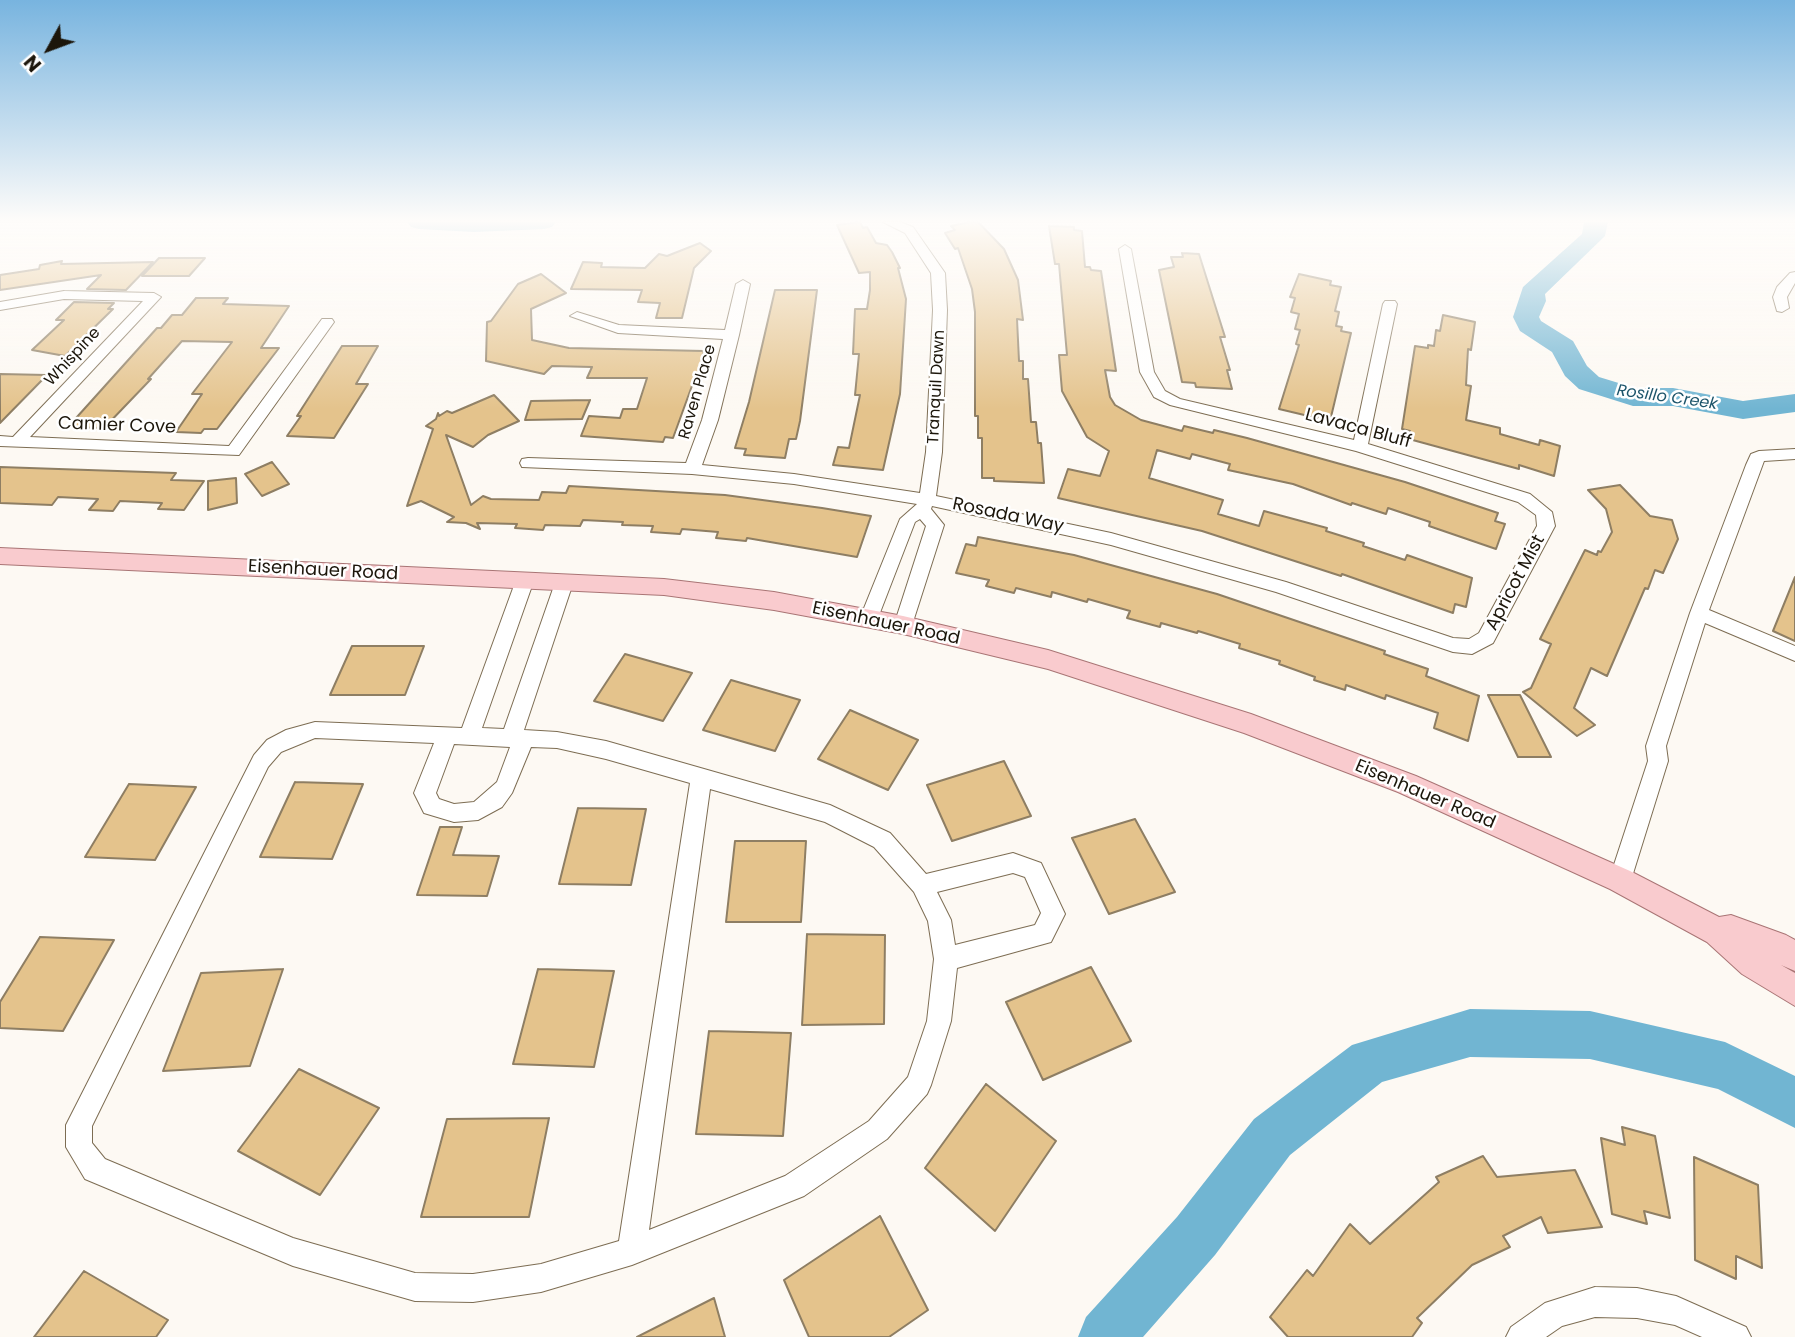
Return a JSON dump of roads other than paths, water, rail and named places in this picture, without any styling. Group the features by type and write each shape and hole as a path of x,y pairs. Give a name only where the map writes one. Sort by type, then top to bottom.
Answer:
{"main road":[{"name":"Eisenhauer Road","path":"0,556 664,587 774,601 903,625 1048,660 1251,724 1407,784 1619,880 1717,932 1788,982"},
{"name":"Eisenhauer Road","path":"1717,932 1731,929 1795,956"}],"street":[{"name":"Raven Place","path":"692,469 710,421 743,284"},
{"name":"Tranquil Dawn","path":"903,625 935,525 925,505 934,452 939,284"},
{"name":"Lavaca Bluff","path":"1131,284 1147,372 1159,394 1175,402 1360,447 1524,498 1544,512"},
{"path":"1782,308 1780,297 1786,284"},
{"name":"Whispine","path":"0,306 64,295 154,297 18,441"},
{"path":"1360,447 1390,304"},
{"path":"577,316 618,329 732,335"},
{"name":"Camier Cove","path":"0,441 233,451 327,322"},
{"path":"1619,880 1658,761 1656,746 1699,613 1757,458 1775,453 1795,454"},
{"name":"Rosada Way","path":"528,463 692,469 794,479 1111,539 1280,587 1453,645 1472,647"},
{"path":"869,618 908,519 925,505"},
{"name":"Apricot Mist","path":"1472,647 1486,638 1546,526 1544,512"},
{"path":"525,580 458,737 425,793 432,806 454,813 478,811 494,800 505,787 564,583"},
{"path":"1699,613 1795,654"},
{"path":"315,730 458,737 557,740 606,750 830,814 882,840 922,886 939,919 946,959 939,1021 918,1085 878,1130 794,1186 632,1251 541,1278 472,1288 415,1287 281,1247 95,1169 79,1147 79,1125 261,761 274,746 293,736 315,730"},
{"path":"632,1251 701,779"},
{"path":"922,886 1013,863 1033,870 1053,914 1043,934 946,959"},
{"path":"1521,1337 1555,1313 1595,1302 1637,1303 1675,1311 1736,1337"}],"waterway":[{"name":"Rosillo Creek","path":"1540,284 1532,292 1533,301 1526,317 1529,325 1563,347 1575,370 1589,383 1633,397 1673,397 1743,410 1795,403"},
{"path":"1106,1337 1196,1236 1272,1137 1369,1062 1470,1033 1590,1035 1725,1066 1795,1103"}]}
